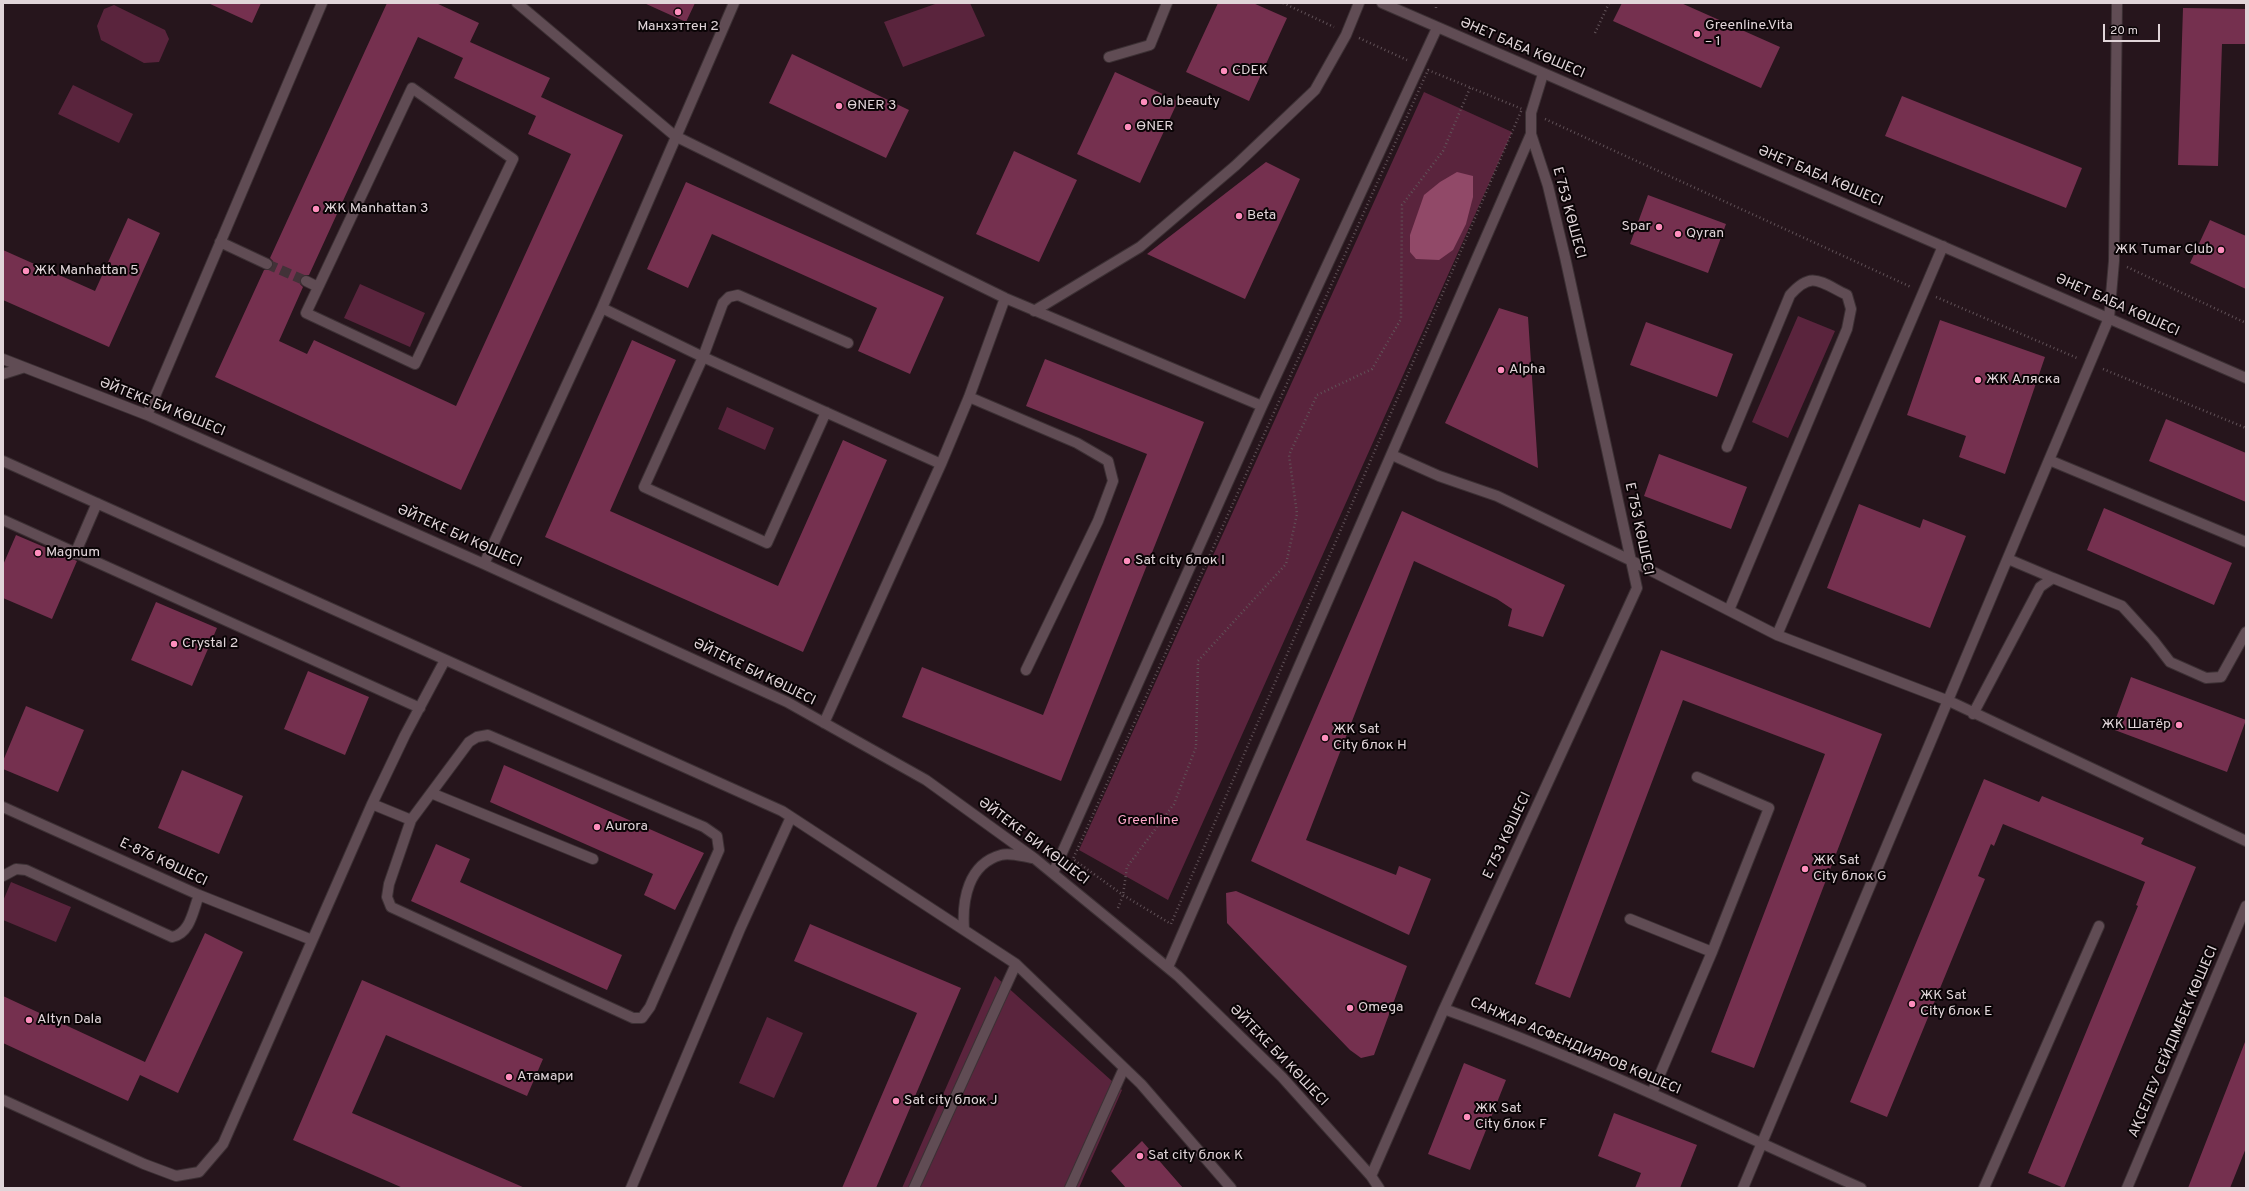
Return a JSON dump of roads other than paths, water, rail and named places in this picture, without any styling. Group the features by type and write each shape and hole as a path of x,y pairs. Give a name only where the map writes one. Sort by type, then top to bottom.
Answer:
{"street":[{"path":"147,415 322,3"},
{"path":"517,3 675,136 1005,298 1262,406"},
{"path":"484,564 602,308 675,136 734,3"},
{"path":"1109,57 1150,45 1167,3"},
{"path":"1034,311 1140,247 1235,166 1315,90 1346,35 1359,3"},
{"name":"ӘНЕТ БАБА КӨШЕСІ","path":"1382,3 2246,378"},
{"path":"1743,1188 1763,1144 2109,318 2114,261 2117,3"},
{"path":"1053,873 1262,406 1437,28"},
{"name":"Е 753 КӨШЕСІ","path":"1444,1009 1637,588 1599,421 1565,257 1548,186 1530,134 1527,111 1543,74"},
{"path":"412,88 513,159 414,364 306,313 318,287 412,88"},
{"path":"1168,967 1392,455 1530,134"},
{"path":"220,242 267,264"},
{"path":"1777,635 1943,246"},
{"path":"1727,448 1790,295 1801,282 1814,280 1847,295 1851,309 1847,329 1729,610"},
{"path":"306,281 318,287"},
{"path":"826,412 767,543 644,487 702,357 724,303 729,297 738,295 848,343"},
{"path":"824,723 941,464 969,397 1005,298"},
{"path":"602,308 702,357 941,464"},
{"name":"ӘЙТЕКЕ БИ КӨШЕСІ","path":"3,359 22,368 147,415 484,564 787,702 926,780 1034,858 1168,967 1282,1077 1371,1176 1379,1188"},
{"path":"3,374 22,368"},
{"path":"969,397 1077,443 1108,461 1113,481 1098,521 1026,670"},
{"path":"1392,455 1439,476 1497,496 1632,561 1777,635 1949,701 1973,714 2246,841"},
{"path":"2049,460 2246,542"},
{"path":"3,461 791,817 1016,964 1141,1084 1231,1188"},
{"path":"75,554 97,503"},
{"path":"3,520 75,554 420,708"},
{"path":"2008,559 2122,606 2153,640 2170,662 2206,678 2221,677 2246,632"},
{"path":"1973,714 2040,587 2053,578"},
{"path":"3,1100 144,1164 176,1176 199,1172 223,1144 372,804 405,735 445,660"},
{"path":"488,735 704,827 717,836 719,850 650,1007 642,1018 633,1018 391,906 387,897 389,884 411,820 469,742 477,737 488,735"},
{"path":"1652,1093 1712,952 1769,808 1697,777"},
{"path":"431,793 593,859"},
{"path":"372,804 411,820"},
{"name":"Е-876 КӨШЕСІ","path":"3,807 198,895 312,940"},
{"path":"631,1188 740,929 791,817"},
{"path":"964,929 963,914 967,889 973,875 984,864 1002,854 1034,858"},
{"path":"3,876 16,870 26,870 172,937 180,936 187,928 198,895"},
{"name":"АҚСЕЛЕУ СЕЙДІМБЕК КӨШЕСІ","path":"2127,1188 2246,906"},
{"path":"1630,919 1712,952"},
{"path":"1984,1188 2099,926"},
{"path":"914,1188 1016,964"},
{"path":"1371,1176 1444,1009"},
{"name":"САНЖАР АСФЕНДИЯРОВ КӨШЕСІ","path":"1444,1009 1503,1030 1652,1093 1861,1188"},
{"path":"1070,1188 1124,1068"}],"tunnel":[{"path":"267,264 306,281"}],"place":[{"name":"Манхэттен 2","path":"678,12"},
{"name":"Greenline.Vita – 1","path":"1697,34"},
{"name":"CDEK","path":"1224,71"},
{"name":"Ola beauty","path":"1144,102"},
{"name":"ӨNER 3","path":"839,106"},
{"name":"ӨNER","path":"1128,127"},
{"name":"ЖК Manhattan 3","path":"316,209"},
{"name":"Beta","path":"1239,216"},
{"name":"Spar","path":"1659,227"},
{"name":"Qyran","path":"1678,234"},
{"name":"ЖК Tumar Club","path":"2221,250"},
{"name":"ЖК Manhattan 5","path":"26,271"},
{"name":"Alpha","path":"1501,370"},
{"name":"ЖК Аляска","path":"1978,380"},
{"name":"Magnum","path":"38,553"},
{"name":"Sat city блок I","path":"1127,561"},
{"name":"Crystal 2","path":"174,644"},
{"name":"ЖК Шатёр","path":"2179,725"},
{"name":"ЖК Sat City блок H","path":"1325,738"},
{"name":"Aurora","path":"597,827"},
{"name":"ЖК Sat City блок G","path":"1805,869"},
{"name":"ЖК Sat City блок E","path":"1912,1004"},
{"name":"Omega","path":"1350,1008"},
{"name":"Altyn Dala","path":"29,1020"},
{"name":"Атамари","path":"509,1077"},
{"name":"Sat city блок J","path":"896,1101"},
{"name":"ЖК Sat City блок F","path":"1467,1117"},
{"name":"Sat city блок K","path":"1140,1156"}],"park label":[{"name":"Greenline","path":"1148,821"}]}
